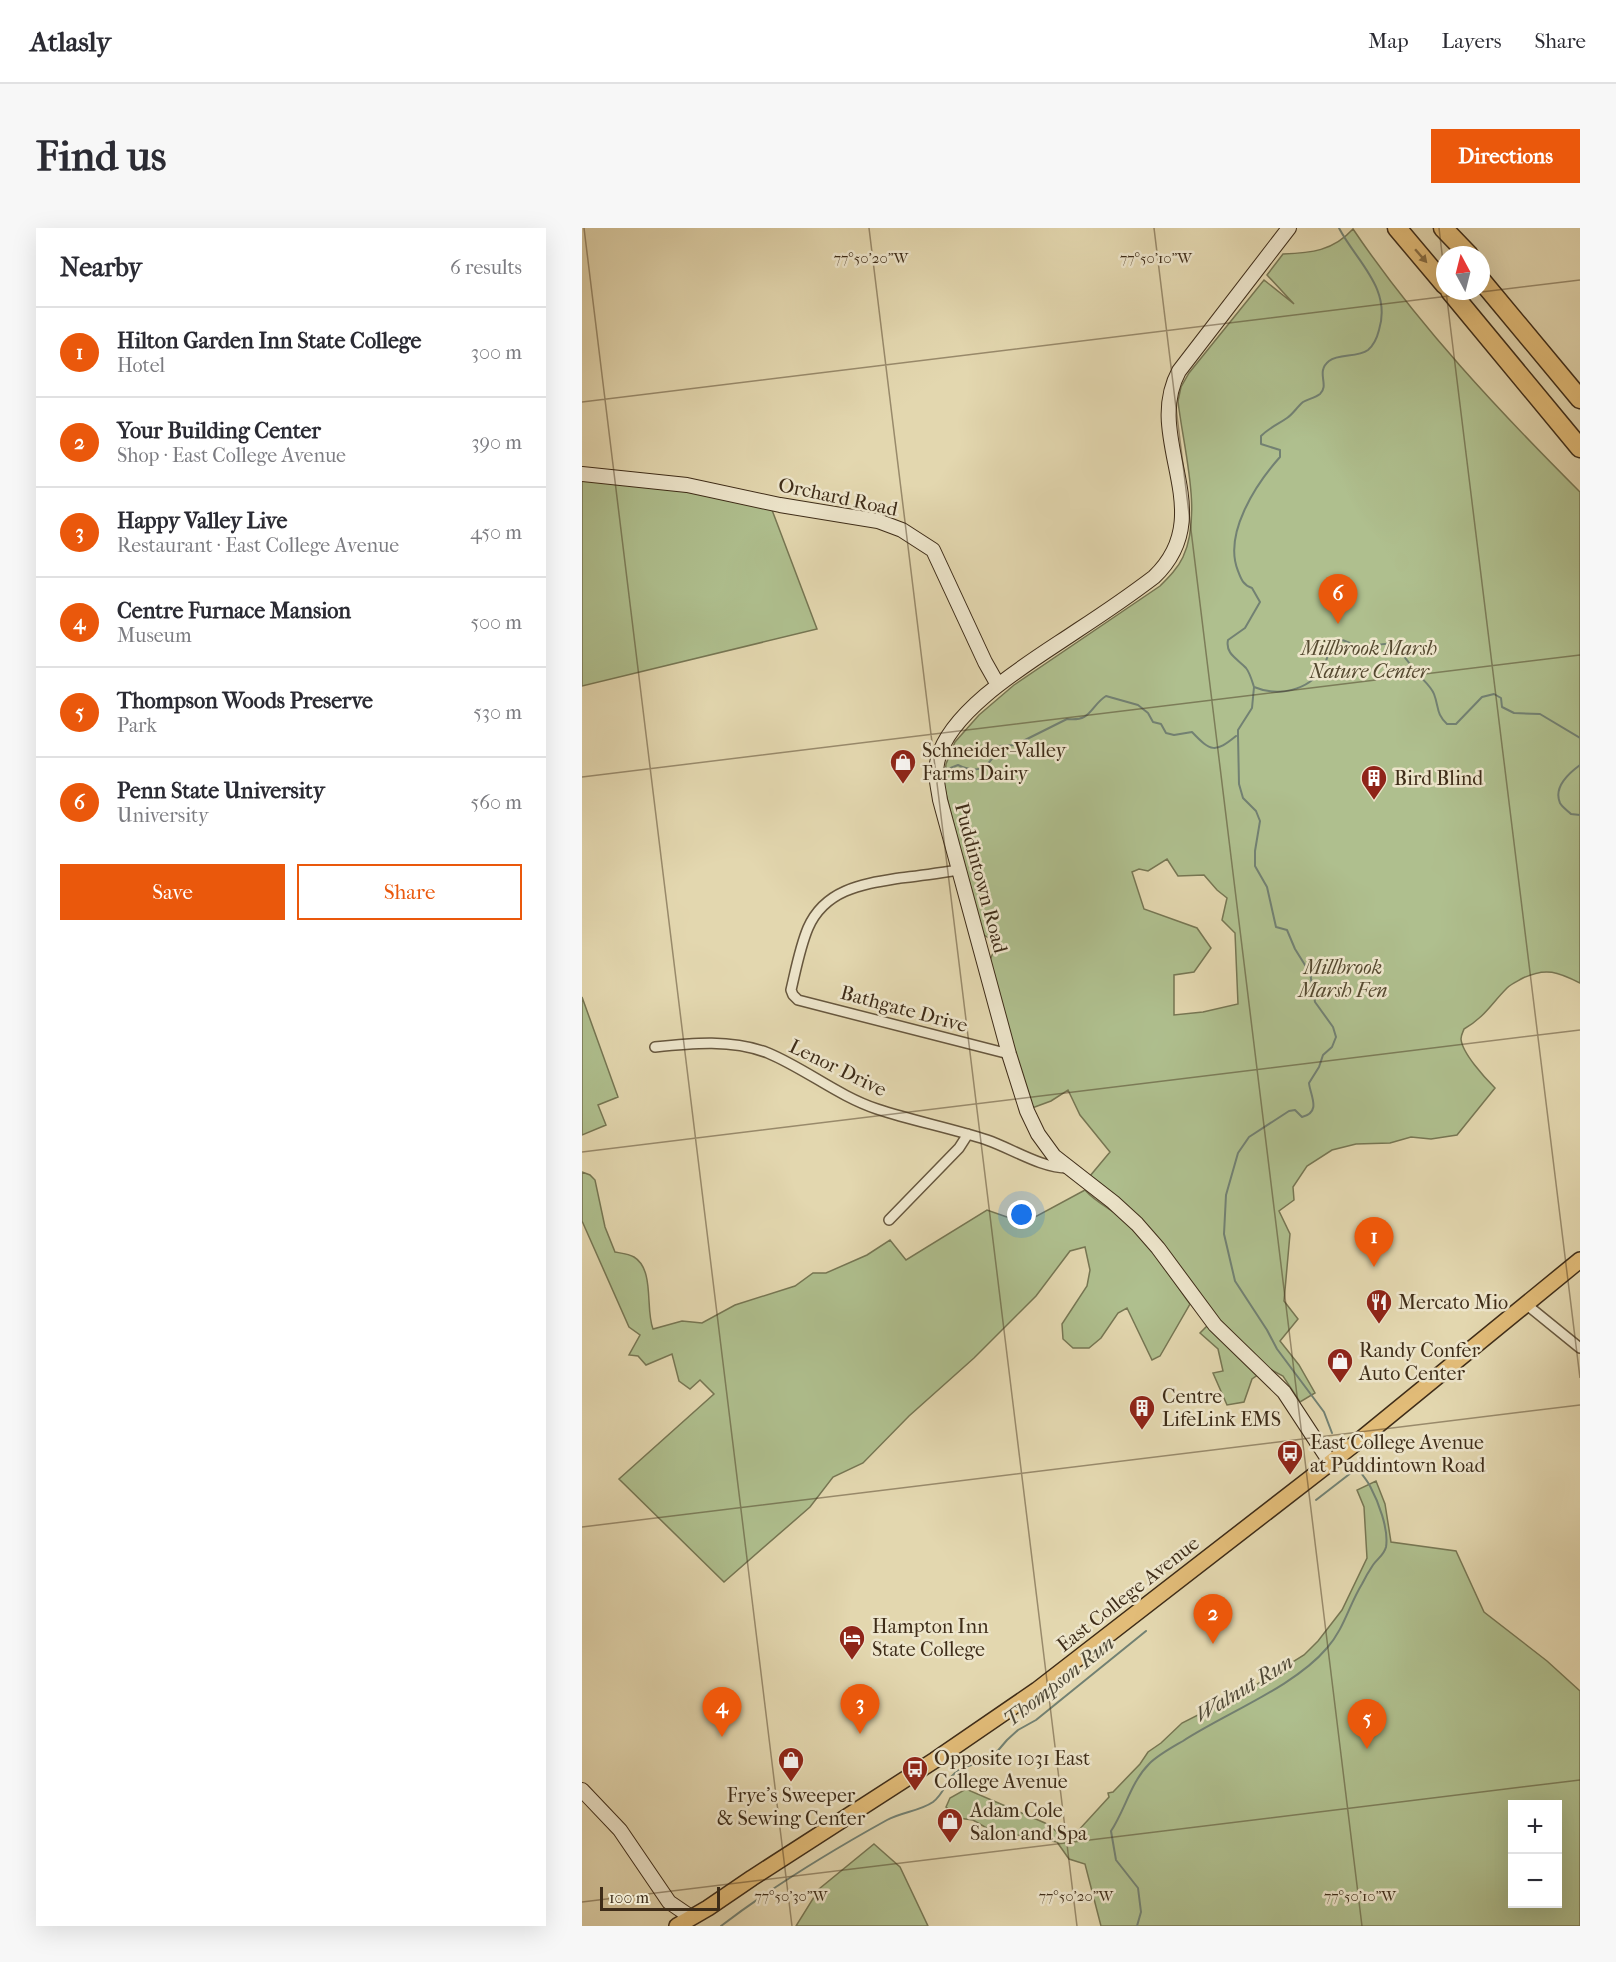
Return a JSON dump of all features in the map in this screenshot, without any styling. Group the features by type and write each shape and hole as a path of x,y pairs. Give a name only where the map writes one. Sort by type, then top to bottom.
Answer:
{"highway":[{"path":"1397,228 1436,274"},
{"path":"1440,228 1454,246"},
{"path":"1440,228 1459,246"},
{"path":"1490,280 1580,385"},
{"path":"1490,291 1580,399"},
{"path":"1458,300 1580,448"},
{"path":"1495,345 1535,403 1580,459"}],"main road":[{"name":"East College Avenue","path":"677,1926 935,1760 1037,1690 1330,1462 1580,1260"}],"street":[{"name":"Puddintown Road","path":"1289,228 1179,371 1171,388 1169,412 1182,509 1180,538 1171,557 1154,577 998,685 973,707 948,737 938,758 936,777 940,800 1009,1054 1027,1111 1038,1134 1049,1150 1113,1202 1151,1240 1215,1325 1284,1392 1330,1462"},
{"name":"Orchard Road","path":"582,474 687,485 780,505 878,521 902,530 933,550 998,685"},
{"name":"Bathgate Drive","path":"959,870 863,884 831,898 818,912 809,927 791,990 798,1000 1009,1054"},
{"name":"Lenor Drive","path":"655,1047 706,1043 743,1047 766,1053 843,1095 877,1109 968,1134 1023,1154 1044,1165 1071,1168"},
{"path":"889,1220 951,1157 968,1134"},
{"path":"1527,1305 1580,1348"},
{"path":"582,1790 620,1830 669,1902 691,1917"}],"green space":[{"name":"Millbrook Marsh Nature Center","path":"1353,229 1404,299 1460,366 1580,492 1580,983 1552,972 1523,978 1509,986 1483,1015 1464,1029 1461,1039 1465,1051 1495,1088 1457,1135 1431,1139 1411,1137 1390,1143 1356,1144 1332,1150 1307,1166 1293,1187 1294,1200 1279,1211 1290,1234 1284,1301 1298,1319 1280,1341 1299,1365 1315,1393 1300,1402 1283,1376 1268,1368 1252,1379 1244,1402 1227,1405 1213,1373 1223,1371 1218,1349 1200,1333 1214,1319 1113,1194 1090,1176 1110,1152 1080,1115 1068,1090 1051,1101 1032,1108 1015,1060 990,960 993,953 990,939 980,929 944,786 946,764 955,742 979,715 1014,685 1160,586 1176,569 1189,540 1192,501 1178,401 1181,387 1189,373 1264,280 1294,304 1267,275 1283,254 1321,249 1338,242","holes":["1167,859 1178,876 1204,875 1227,898 1222,920 1235,933 1238,1004 1203,1012 1174,1015 1174,975 1194,972 1211,948 1197,928 1144,909 1132,872 1139,869 1148,871"]},
{"path":"582,477 775,497 772,510 817,629 582,686"},
{"path":"582,997 618,1097 598,1105 606,1125 582,1135"},
{"path":"582,1172 595,1180 605,1227 615,1252 634,1257 645,1271 653,1329 682,1321 702,1323 735,1305 795,1286 813,1273 826,1273 867,1255 890,1240 906,1260 987,1210 1024,1223 1085,1190 1135,1230 1190,1304 1160,1356 1152,1360 1127,1308 1118,1313 1101,1338 1089,1348 1073,1348 1063,1339 1062,1324 1087,1286 1090,1270 1085,1247 1070,1251 1036,1296 974,1358 909,1416 863,1463 833,1477 810,1507 724,1582 619,1479 714,1394 700,1380 690,1389 679,1381 672,1354 646,1365 638,1356 629,1355 640,1335 629,1327 582,1221"},
{"path":"1376,1481 1385,1504 1391,1542 1456,1551 1484,1612 1547,1661 1580,1691 1580,1926 1101,1926 1085,1864 1069,1859 1057,1842 990,1830 973,1820 958,1818 946,1807 950,1798 966,1789 1045,1823 1067,1839 1077,1832 1109,1797 1108,1793 1113,1792 1140,1764 1148,1752 1182,1723 1251,1688 1304,1655 1318,1641 1342,1610 1367,1558 1364,1507 1357,1490"},
{"path":"874,1844 900,1867 928,1926 796,1926 819,1889"}],"waterway":[{"path":"1339,228 1377,288 1382,315 1379,330 1368,350 1329,361 1323,370 1324,387 1320,394 1303,402 1289,416 1261,436 1261,444 1280,450 1280,457 1252,495 1238,526 1235,541 1235,557 1241,579 1252,588 1260,602 1245,628 1228,640 1228,649 1247,670 1254,687 1282,691 1301,687 1317,676 1323,668 1330,648 1338,639 1368,650 1377,645 1391,645 1402,653 1431,688 1439,714 1447,724 1456,724 1482,697 1494,694 1501,698 1502,707 1514,713 1540,714 1580,738"},
{"name":"Thompson Run","path":"1254,687 1252,708 1238,730 1238,735 1239,784 1243,798 1256,811 1260,821 1255,866 1267,887 1276,927 1287,930 1295,949 1310,973 1315,1002 1333,1027 1336,1037 1332,1047 1323,1055 1309,1083 1313,1103 1312,1111 1302,1117 1295,1110 1289,1111 1249,1137 1238,1153 1226,1195 1224,1234 1235,1281 1277,1349 1324,1412 1332,1433"},
{"path":"1023,741 1067,719 1086,716 1106,696 1138,705 1148,713 1153,722 1161,724 1166,733 1174,735 1192,732 1209,747 1223,745 1236,736"},
{"path":"942,768 948,769 958,765 978,769 988,764 1000,746 1016,745"},
{"path":"1580,765 1563,781 1558,797 1561,804 1571,814 1580,815"},
{"name":"Walnut Run","path":"1137,1926 1141,1912 1138,1888 1116,1860 1111,1831 1137,1779 1149,1764 1161,1755 1259,1699 1313,1662 1333,1641 1367,1574 1385,1550 1386,1532 1379,1507 1368,1483 1354,1464"},
{"path":"1316,1500 1356,1469"},
{"name":"Thompson Run","path":"721,1926 781,1883 845,1844 887,1820 933,1802 952,1775 967,1766 989,1761 1018,1730 1036,1720 1146,1631"}],"place":[{"name":"Penn State University","path":"1338,624"},
{"name":"Schneider-Valley Farms Dairy","path":"903,785"},
{"name":"Bird Blind","path":"1374,801"},
{"name":"Hilton Garden Inn State College","path":"1374,1267"},
{"name":"Mercato Mio","path":"1379,1325"},
{"name":"Randy Confer Auto Center","path":"1340,1384"},
{"name":"Centre LifeLink EMS","path":"1142,1431"},
{"name":"East College Avenue at Puddintown Road","path":"1290,1476"},
{"name":"Your Building Center","path":"1213,1644"},
{"name":"Hampton Inn State College","path":"852,1661"},
{"name":"Happy Valley Live","path":"860,1734"},
{"name":"Centre Furnace Mansion","path":"722,1737"},
{"name":"Thompson Woods Preserve","path":"1367,1749"},
{"name":"Frye's Sweeper & Sewing Center","path":"791,1783"},
{"name":"Opposite 1031 East College Avenue","path":"915,1792"},
{"name":"Adam Cole Salon and Spa","path":"950,1844"}],"park label":[{"name":"Millbrook Marsh Fen","path":"1343,978"}]}
